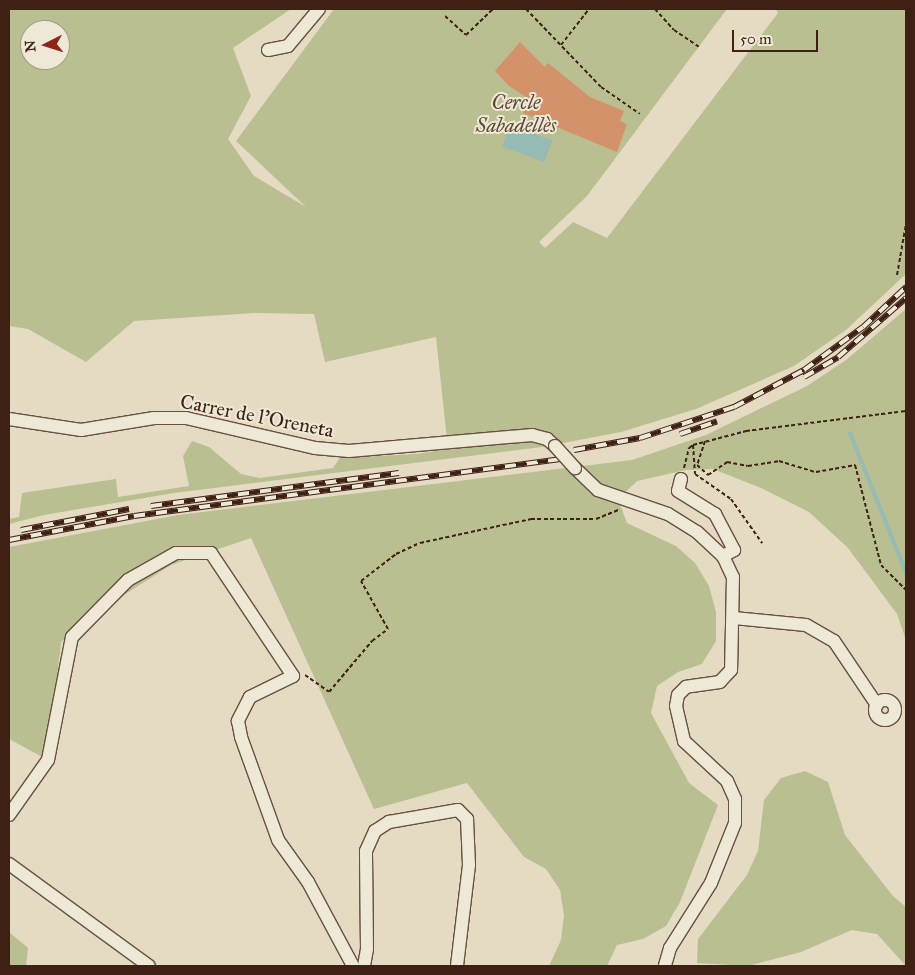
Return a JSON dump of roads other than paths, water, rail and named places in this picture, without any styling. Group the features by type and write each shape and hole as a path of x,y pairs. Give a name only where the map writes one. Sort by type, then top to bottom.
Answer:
{"street":[{"path":"268,50 288,46 319,9"},
{"name":"Carrer de l'Oreneta","path":"9,419 81,430 154,418 186,418 315,448 349,451 532,435 547,439 592,486 681,521 706,538 723,556"},
{"path":"665,966 670,948 711,882 735,823 735,799 727,781 684,741 676,706 678,695 686,687 716,683 728,675 733,657 733,577 723,556 734,550 715,514 678,491 681,479"},
{"path":"9,815 48,760 72,637 128,580 176,553 212,553 293,676 250,697 238,721 241,737 278,840 308,882 353,966"},
{"path":"734,618 806,625 834,641 877,705"},
{"path":"364,966 367,949 366,851 375,831 389,822 458,810 467,819 469,865 457,966"},
{"path":"9,864 149,966"}],"water":[{"path":"510,125 552,140 544,162 502,147"}],"waterway":[{"path":"850,433 906,572"}],"railway":[{"path":"574,450 640,438 734,407 804,370 863,327 906,287"},
{"path":"804,377 838,357 906,298"},
{"path":"680,434 717,421"},
{"path":"9,540 134,516 560,459"},
{"path":"151,506 399,473"},
{"path":"21,530 129,509"}],"park label":[{"name":"Cercle Sabadellès","path":"516,114"}]}
